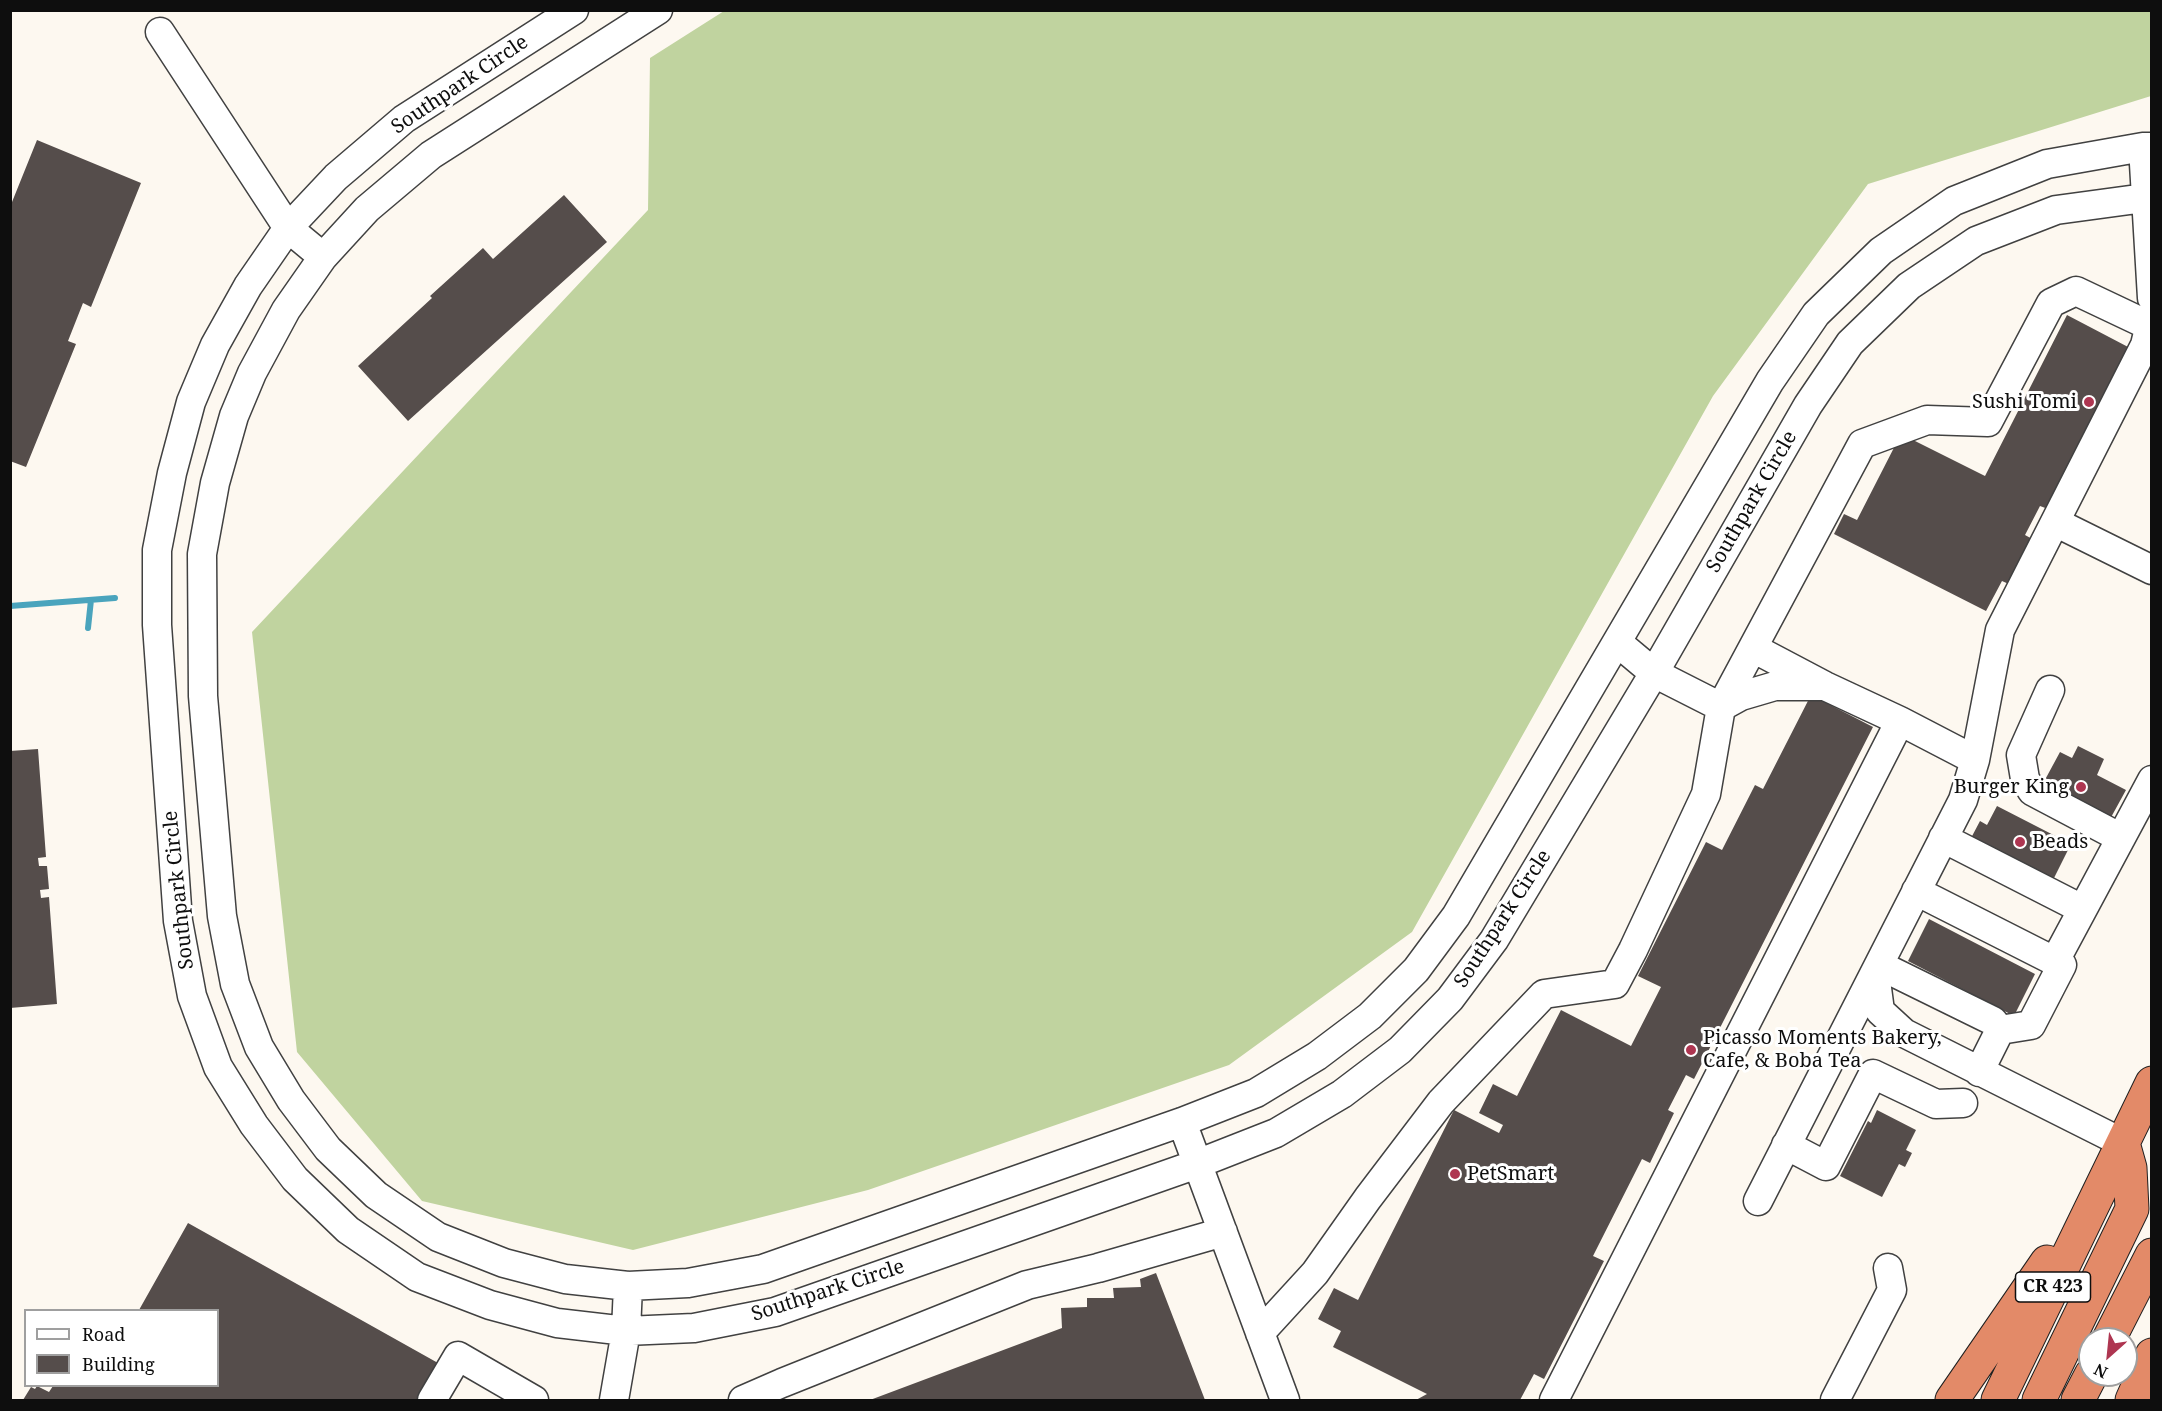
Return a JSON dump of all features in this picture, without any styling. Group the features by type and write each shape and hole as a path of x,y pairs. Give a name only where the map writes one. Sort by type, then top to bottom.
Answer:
{"highway":[{"name":"CR 423","path":"1998,1401 2151,1083"},
{"path":"2039,1401 2132,1209 2130,1168 2123,1143"},
{"path":"1952,1401 2107,1174"},
{"path":"2115,1327 2151,1256"},
{"path":"2132,1401 2151,1355"},
{"path":"2078,1401 2085,1387"}],"street":[{"name":"Southpark Circle","path":"574,10 404,119 336,177 288,228 248,286 215,345 191,402 172,473 157,550 157,625 161,697 178,921 192,996 218,1067 254,1125 295,1179 348,1230 417,1276 490,1305 557,1323 626,1331 693,1328 775,1312 1197,1164 1276,1133 1342,1094 1400,1050 1450,999 1494,940 1654,673 1808,405 1850,343 1909,286 1976,241 2056,210 2149,198"},
{"name":"Southpark Circle","path":"658,10 431,155 368,209 323,256 286,310 255,365 234,416 215,483 202,554 203,696 222,915 235,984 259,1047 291,1100 328,1149 376,1195 438,1237 504,1263 555,1276 628,1286 688,1283 763,1269 1182,1122 1256,1093 1317,1056 1370,1016 1416,970 1456,916 1770,381 1816,314 1881,251 1954,201 2046,164 2147,147"},
{"path":"160,32 288,228 323,256"},
{"path":"2147,147 2151,298"},
{"path":"1260,1333 1315,1273 1368,1198 1441,1102 1544,994 1615,984 1706,794 1721,707 1862,444 1927,420 1988,422 2051,303 2076,291 2151,323 2145,345 2140,383 2055,522 2001,630 1975,760 1962,800 1758,1201"},
{"path":"2055,522 2151,570"},
{"path":"1617,642 1654,673 1721,707"},
{"path":"1753,648 1975,760"},
{"path":"1721,707 1741,696 1775,686 1825,686"},
{"path":"2050,690 2021,755 2025,779 2032,791 2121,838"},
{"path":"161,697 203,696"},
{"path":"1561,1398 1900,721"},
{"path":"2055,961 2151,780"},
{"path":"1943,838 2082,909"},
{"path":"1916,891 2062,964 2031,1025 2000,1030"},
{"path":"1877,969 1992,1021 2000,1030"},
{"path":"1877,969 1880,1011 1904,1034 2123,1143"},
{"path":"1979,1072 2000,1030"},
{"path":"1786,1146 1826,1166 1873,1074 1936,1104 1963,1103"},
{"path":"254,1125 291,1100"},
{"path":"1182,1122 1285,1401"},
{"path":"743,1401 782,1383 1027,1285 1098,1268 1223,1232"},
{"path":"1835,1401 1892,1290 1888,1268"},
{"path":"614,1401 626,1331 628,1286"},
{"path":"432,1401 458,1356 534,1401"}],"green space":[{"path":"724,11 2151,11 2151,96 1868,184 1713,396 1412,932 1229,1065 868,1190 633,1250 422,1201 297,1052 252,632 648,210 650,58"}],"building":[{"path":"37,140 141,183 91,307 83,303 68,341 76,344 26,467 10,461 10,207"},
{"path":"564,195 607,242 408,421 358,366 483,248 493,259"},
{"path":"2067,315 2130,348 2048,509 2040,506 2025,535 2034,540 2011,585 2002,581 1986,611 1834,534 1844,514 1857,520 1901,434 1985,476"},
{"path":"1811,695 1873,727 1694,1079 1686,1075 1668,1110 1674,1113 1650,1163 1642,1159 1593,1256 1604,1261 1544,1379 1534,1374 1520,1400 1416,1400 1427,1394 1333,1347 1341,1331 1318,1319 1334,1288 1358,1300 1454,1110 1499,1133 1503,1125 1479,1113 1493,1084 1517,1096 1561,1010 1631,1046 1661,987 1638,976 1706,842 1722,850 1755,785 1763,789"},
{"path":"2078,746 2104,759 2097,775 2126,790 2109,821 2040,789 2060,752 2072,758"},
{"path":"38,749 46,857 38,858 39,866 47,866 49,889 40,890 41,898 49,897 57,1004 10,1008 10,751"},
{"name":"Beads","path":"1997,806 2071,844 2052,882 1970,840 1980,821 1987,825"},
{"path":"1929,919 2035,974 2014,1016 1908,961"},
{"path":"1877,1110 1916,1130 1906,1150 1912,1153 1905,1167 1899,1164 1882,1197 1840,1176 1868,1121 1871,1123"},
{"path":"188,1223 438,1363 417,1400 23,1400 31,1387 35,1389 39,1387 49,1392 52,1387 219,1387 219,1309 140,1309"},
{"path":"1156,1273 1205,1400 870,1400 1062,1328 1061,1308 1087,1307 1087,1298 1114,1298 1113,1288 1141,1287 1140,1279"}],"waterway":[{"path":"10,606 115,598"},
{"path":"88,628 91,600"}],"place":[{"name":"Sushi Tomi","path":"2089,402"},
{"name":"Burger King","path":"2081,787"},
{"name":"Beads","path":"2020,842"},
{"name":"Picasso Moments Bakery, Cafe, & Boba Tea","path":"1691,1050"},
{"name":"PetSmart","path":"1455,1174"}]}
